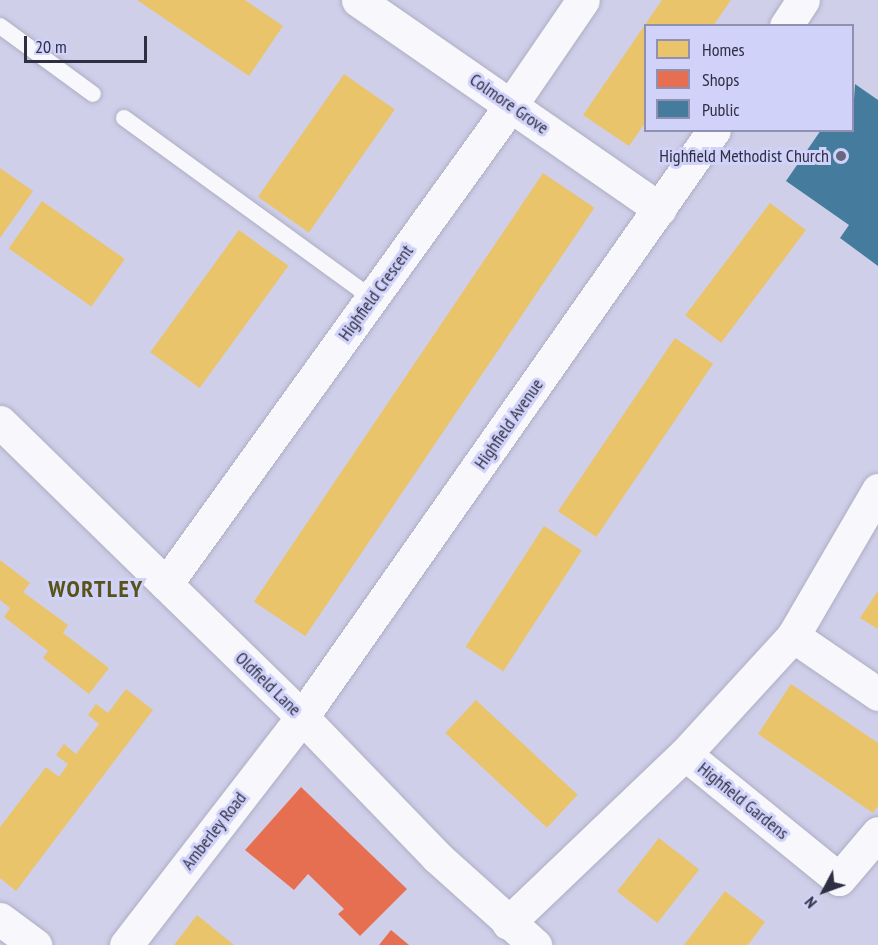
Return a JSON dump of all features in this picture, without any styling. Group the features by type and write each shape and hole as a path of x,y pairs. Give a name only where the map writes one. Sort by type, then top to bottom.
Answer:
{"street":[{"name":"Colmore Grove","path":"358,0 660,209"},
{"name":"Highfield Crescent","path":"166,584 511,105 583,0"},
{"path":"787,24 803,0"},
{"name":"Highfield Avenue","path":"302,717 713,132"},
{"name":"Oldfield Lane","path":"0,422 302,717 437,857 535,945"},
{"name":"Highfield Gardens","path":"508,923 685,754 793,636 878,490"},
{"path":"793,636 878,694"},
{"name":"Amberley Road","path":"126,945 302,717"},
{"name":"Highfield Gardens","path":"685,754 839,879 878,833"},
{"path":"0,919 35,945"}],"lane":[{"path":"0,26 93,94"},
{"path":"123,118 372,298"}],"building: Homes":[{"path":"137,0 245,0 283,26 249,76"},
{"path":"662,0 731,0 714,24 646,24"},
{"path":"644,26 644,124 629,146 583,115"},
{"path":"344,74 395,110 309,232 258,197"},
{"path":"0,168 33,191 0,238"},
{"path":"543,173 594,208 305,636 254,602"},
{"path":"42,201 125,259 91,306 9,249"},
{"path":"770,203 806,230 721,343 685,316"},
{"path":"239,230 288,266 200,388 150,352"},
{"path":"675,338 713,364 596,537 558,511"},
{"path":"544,526 582,551 503,671 466,647"},
{"path":"0,560 30,583 23,592 68,625 63,633 109,668 89,694 43,658 48,651 4,617 10,608 0,600"},
{"path":"878,591 878,629 860,618"},
{"path":"791,684 878,743 878,806 873,813 758,734"},
{"path":"126,689 153,710 16,891 0,878 0,827 46,767 59,777 68,764 56,755 64,744 76,754 99,724 88,715 96,704 108,713"},
{"path":"476,700 578,795 547,828 445,733"},
{"path":"659,838 699,869 657,923 617,892"},
{"path":"725,891 765,922 748,945 684,945"},
{"path":"197,915 219,933 234,945 174,945"}],"building: Shops":[{"path":"301,787 407,889 360,936 338,914 344,909 308,874 294,890 245,850"},
{"path":"391,930 409,945 379,945"}],"building: Public":[{"name":"Highfield Methodist Church","path":"855,84 878,100 878,266 840,238 849,225 786,181 820,132 854,132"}],"place":[{"name":"Highfield Methodist Church","path":"841,156"}],"district":[{"name":"WORTLEY","path":"96,589"}]}
